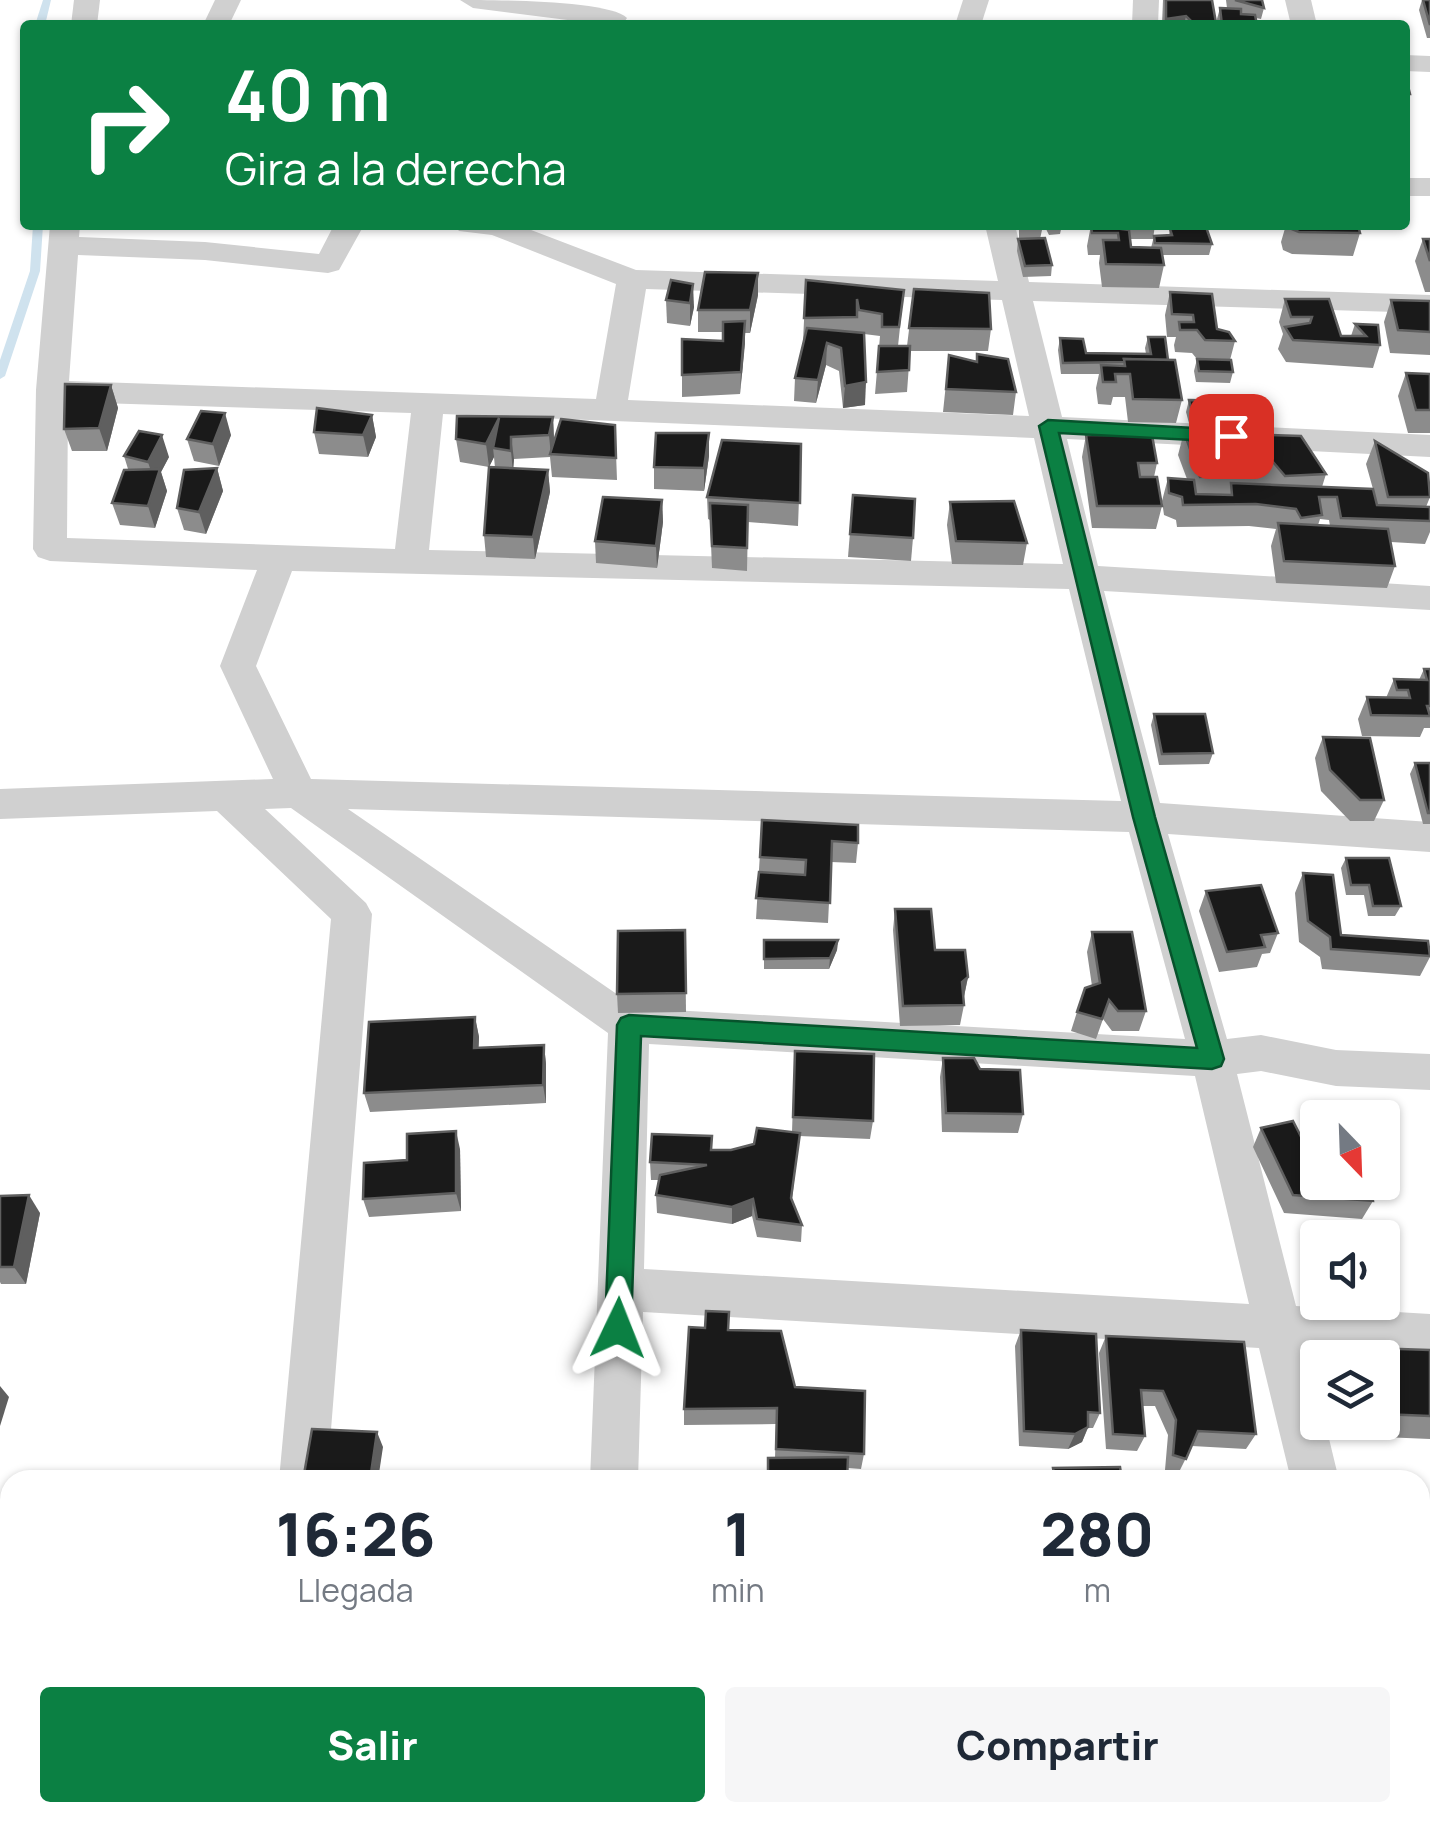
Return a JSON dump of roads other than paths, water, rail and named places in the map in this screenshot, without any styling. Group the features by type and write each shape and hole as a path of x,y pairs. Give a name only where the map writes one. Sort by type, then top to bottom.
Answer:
{"street":[{"path":"473,0 616,14"},
{"path":"346,230 328,264 64,235 52,390 50,549 280,560 1083,576 1430,598"},
{"path":"505,230 632,279 1430,304"},
{"path":"1001,230 1083,576 1144,817 1212,1059 1313,1470"},
{"path":"610,409 632,279"},
{"path":"52,390 1048,426 1430,446"},
{"path":"412,560 428,404"},
{"path":"280,560 238,666 300,793 362,841 629,1025 1212,1059 1262,1054 1336,1068 1430,1072"},
{"path":"0,804 300,793 1144,817 1430,837"},
{"path":"226,796 352,914 303,1470"},
{"path":"614,1470 629,1025"},
{"path":"619,1290 1430,1336"}],"waterway":[{"path":"41,20 47,0"},
{"path":"0,376 35,271 38,230"}]}
